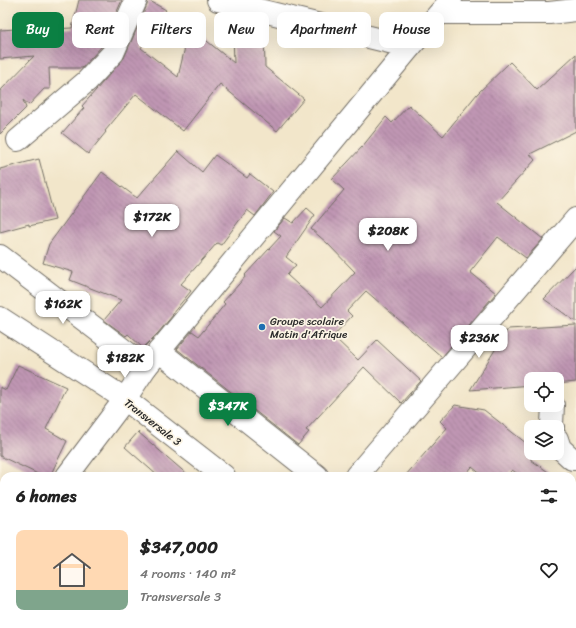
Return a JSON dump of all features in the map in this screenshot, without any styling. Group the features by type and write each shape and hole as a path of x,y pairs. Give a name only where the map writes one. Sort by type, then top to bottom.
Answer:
{"street":[{"path":"18,140 87,81 113,53 136,0"},
{"path":"218,0 379,39"},
{"path":"446,7 549,13 576,10"},
{"path":"70,472 153,359 409,48"},
{"path":"359,472 576,219"},
{"path":"0,256 153,359 312,472"},
{"name":"Transversale 3","path":"0,318 125,399 219,472"},
{"path":"564,452 572,459 576,459"}],"building":[{"path":"79,0 122,0 117,12 76,12"},
{"path":"148,0 166,10 165,12 144,12"},
{"path":"64,28 72,28 72,48 100,48 82,68 49,68 50,89 44,89 29,105 23,100 26,108 0,134 0,91 34,56 0,59 0,30 12,29 12,48 64,48"},
{"path":"137,28 137,48 141,48 178,77 185,48 206,48 206,40 234,63 234,48 264,48 265,67 304,99 277,131 220,84 183,131 136,94 88,154 62,133 84,108 82,106 124,58"},
{"path":"576,54 576,131 530,154 535,160 497,202 543,239 526,258 498,237 470,272 496,293 442,357 366,291 347,311 352,316 333,336 358,360 377,340 421,381 401,403 364,367 306,430 309,432 298,445 177,349 192,331 199,336 225,304 223,302 246,276 245,275 281,236 274,231 285,218 293,223 307,208 315,215 286,257 296,265 287,275 322,307 355,272 311,229 344,190 332,179 362,147 386,117 392,123 409,105 443,136 477,94 510,62 537,90"},
{"path":"178,151 202,172 215,155 247,178 250,174 273,192 255,216 247,210 221,245 217,243 181,284 191,291 158,333 143,348 128,334 126,336 104,320 121,300 70,280 73,272 43,263 49,244 102,172 137,198"},
{"path":"39,159 55,220 29,226 29,224 0,232 0,169"},
{"path":"576,266 576,322 544,299"},
{"path":"576,325 576,382 564,383 564,372 524,372 524,386 470,390 508,329"},
{"path":"18,365 66,387 46,429 67,441 52,472 34,472 0,456 0,387 6,390"},
{"path":"455,405 484,410 524,441 524,460 531,460 548,472 515,472 512,470 510,472 478,472 472,467 468,472 408,472 447,428 440,421"},
{"path":"138,432 184,472 153,472 125,447"}],"place":[{"name":"Groupe scolaire Matin d'Afrique","path":"262,327"}]}
